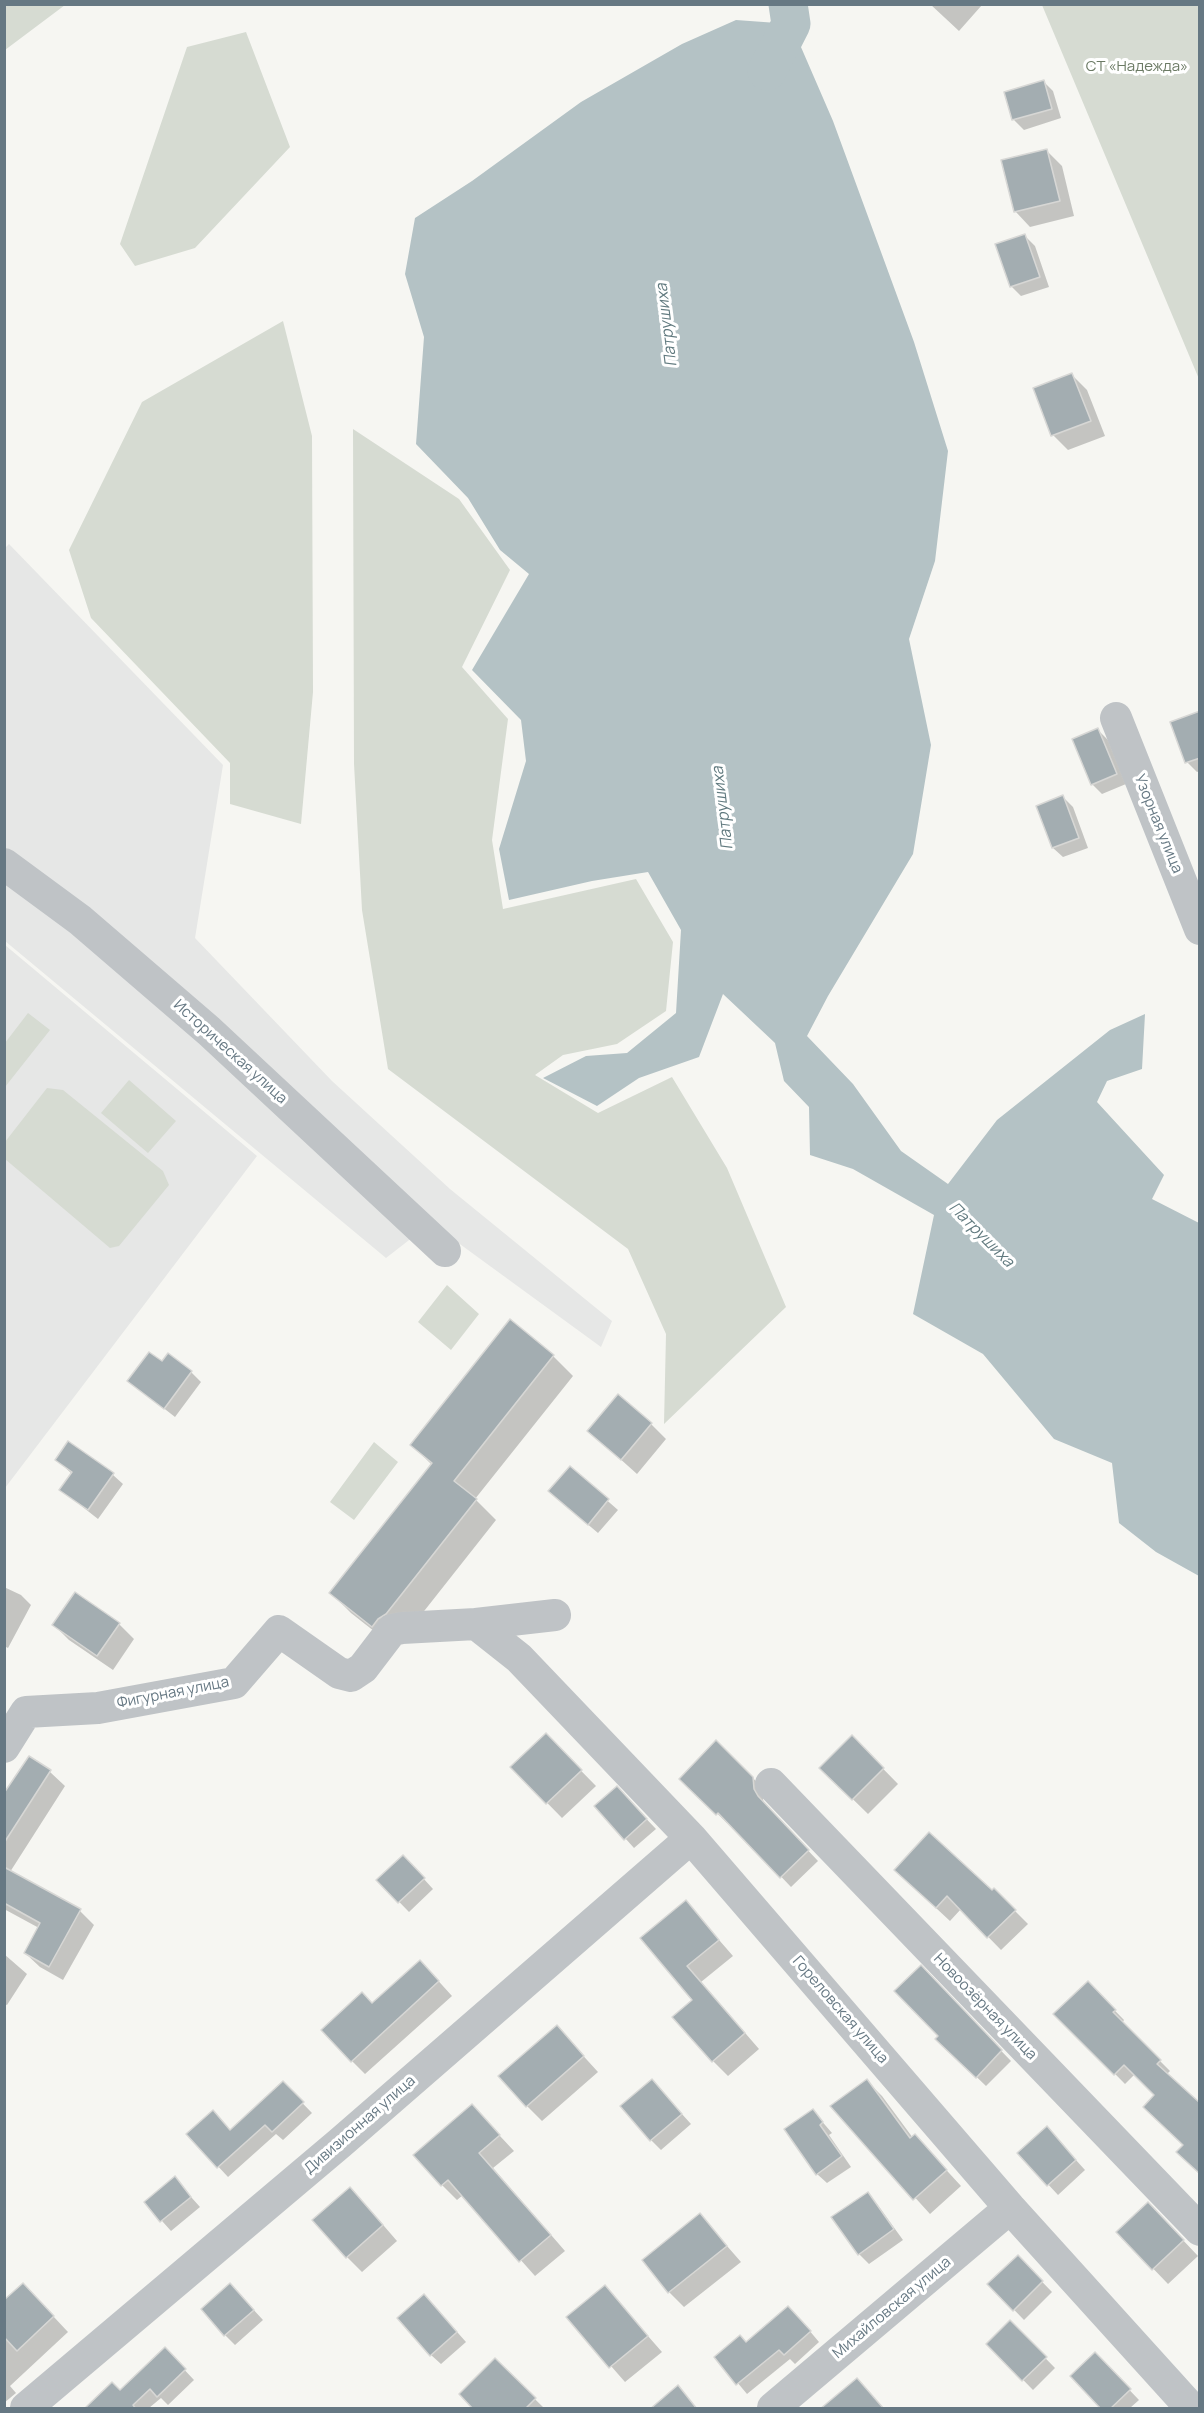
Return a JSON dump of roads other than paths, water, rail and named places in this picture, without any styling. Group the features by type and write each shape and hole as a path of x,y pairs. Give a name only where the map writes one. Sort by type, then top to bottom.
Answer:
{"street":[{"name":"Узорная улица","path":"1116,718 1200,930"},
{"name":"Историческая улица","path":"4,864 80,921 209,1031 445,1251"},
{"name":"Фигурная улица","path":"4,1747 26,1712 98,1708 234,1683 279,1631 339,1673 351,1676 363,1668 392,1630 477,1624 555,1615"},
{"name":"Гореловская улица","path":"477,1624 519,1658 691,1838 1010,2208 1191,2409"},
{"name":"Новоозёрная улица","path":"771,1784 1200,2230"},
{"name":"Дивизионная улица","path":"26,2409 331,2151 691,1838"},
{"name":"Михайловская улица","path":"773,2409 1010,2208"}],"water":[{"path":"736,20 791,24 833,121 914,342 948,451 935,561 909,639 931,745 913,854 828,996 807,1036 853,1084 901,1151 948,1184 997,1120 1110,1030 1145,1014 1142,1069 1107,1081 1097,1102 1164,1175 1152,1199 1199,1223 1199,1576 1156,1552 1119,1523 1112,1463 1054,1439 983,1354 913,1314 934,1215 853,1169 810,1155 809,1107 784,1081 775,1043 723,994 699,1057 639,1078 597,1106 543,1078 586,1056 627,1053 676,1013 681,930 648,872 592,881 509,900 499,849 526,761 521,720 472,670 529,574 500,550 468,498 416,444 424,337 405,274 415,218 472,181 581,102 682,44"}],"waterway":[{"name":"Патрушиха","path":"767,71 791,24 788,4"}],"park label":[{"name":"СТ «Надежда»","path":"1137,67"}]}
